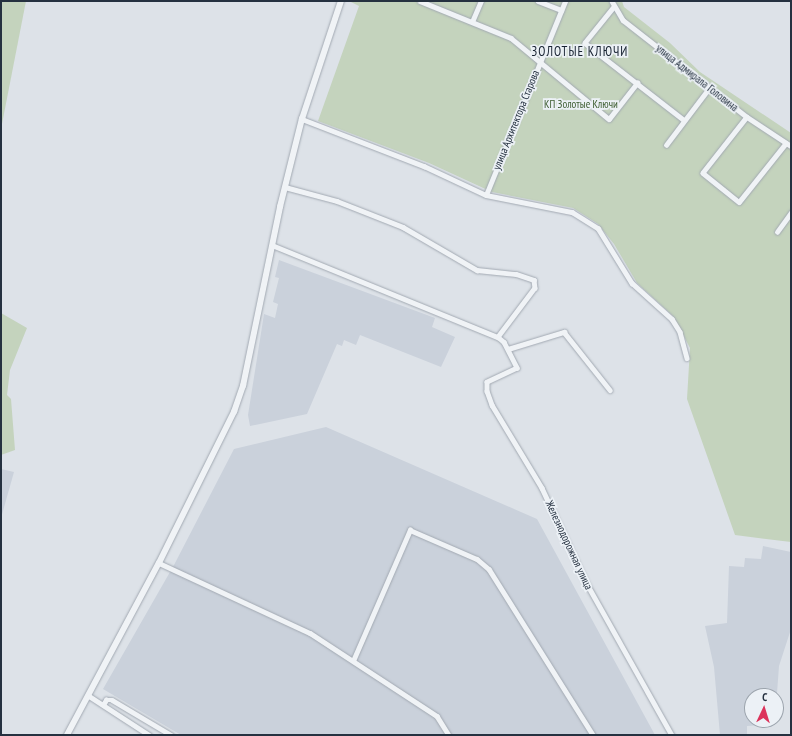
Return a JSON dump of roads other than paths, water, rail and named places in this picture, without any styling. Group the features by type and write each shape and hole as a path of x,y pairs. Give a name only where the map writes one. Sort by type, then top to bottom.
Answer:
{"street":[{"path":"67,735 159,563 234,412 243,386 284,187 302,119 341,1"},
{"path":"420,1 511,38 609,118 637,83"},
{"path":"434,7 437,1"},
{"path":"472,22 481,1"},
{"path":"538,1 561,10"},
{"name":"улица Архитектора Старова","path":"486,195 565,1"},
{"name":"улица Адмирала Головина","path":"612,1 614,7 623,20 747,117 791,146"},
{"path":"614,7 585,43 684,120"},
{"path":"666,145 710,87"},
{"path":"747,117 703,173 739,202 786,143"},
{"path":"302,119 424,166 486,195 572,212 598,228 632,283 672,319 680,332 687,358"},
{"path":"284,187 336,201 403,227 477,270 516,274 534,280 534,288 498,337"},
{"path":"777,232 791,214"},
{"path":"272,245 498,337 508,349 564,332 610,390"},
{"name":"Железнодорожная улица","path":"508,349 517,368 487,382 490,398 542,488 586,582 672,735"},
{"path":"353,661 410,530 477,559 489,569 593,735"},
{"path":"159,563 310,633 437,716 449,735"},
{"path":"89,696 149,735"},
{"path":"102,705 106,700 112,700 171,735"}],"district":[{"name":"ЗОЛОТЫЕ КЛЮЧИ","path":"580,52"}],"park label":[{"name":"КП Золотые Ключи","path":"581,104"}]}
